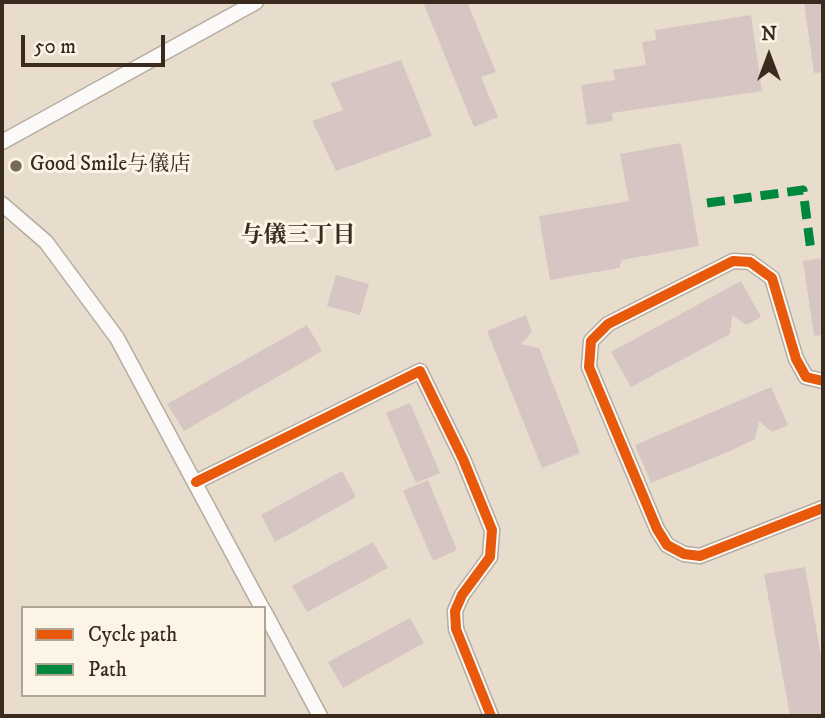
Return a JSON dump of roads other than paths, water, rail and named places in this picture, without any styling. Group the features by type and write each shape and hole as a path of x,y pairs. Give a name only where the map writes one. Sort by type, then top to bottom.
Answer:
{"street":[{"path":"2,142 256,2"},
{"path":"2,204 46,242 117,338 261,606"},
{"path":"823,381 806,377 796,359 772,278 750,262 733,261 608,324 591,341 589,367 657,529 667,545 684,554 700,556 823,508"},
{"path":"196,482 420,371 463,458 492,530 490,557 462,595 455,611 456,629 491,716"},
{"path":"266,615 320,716"}],"place":[{"name":"Good Smile与儀店","path":"16,166"}],"district":[{"name":"与儀三丁目","path":"298,237"}]}
